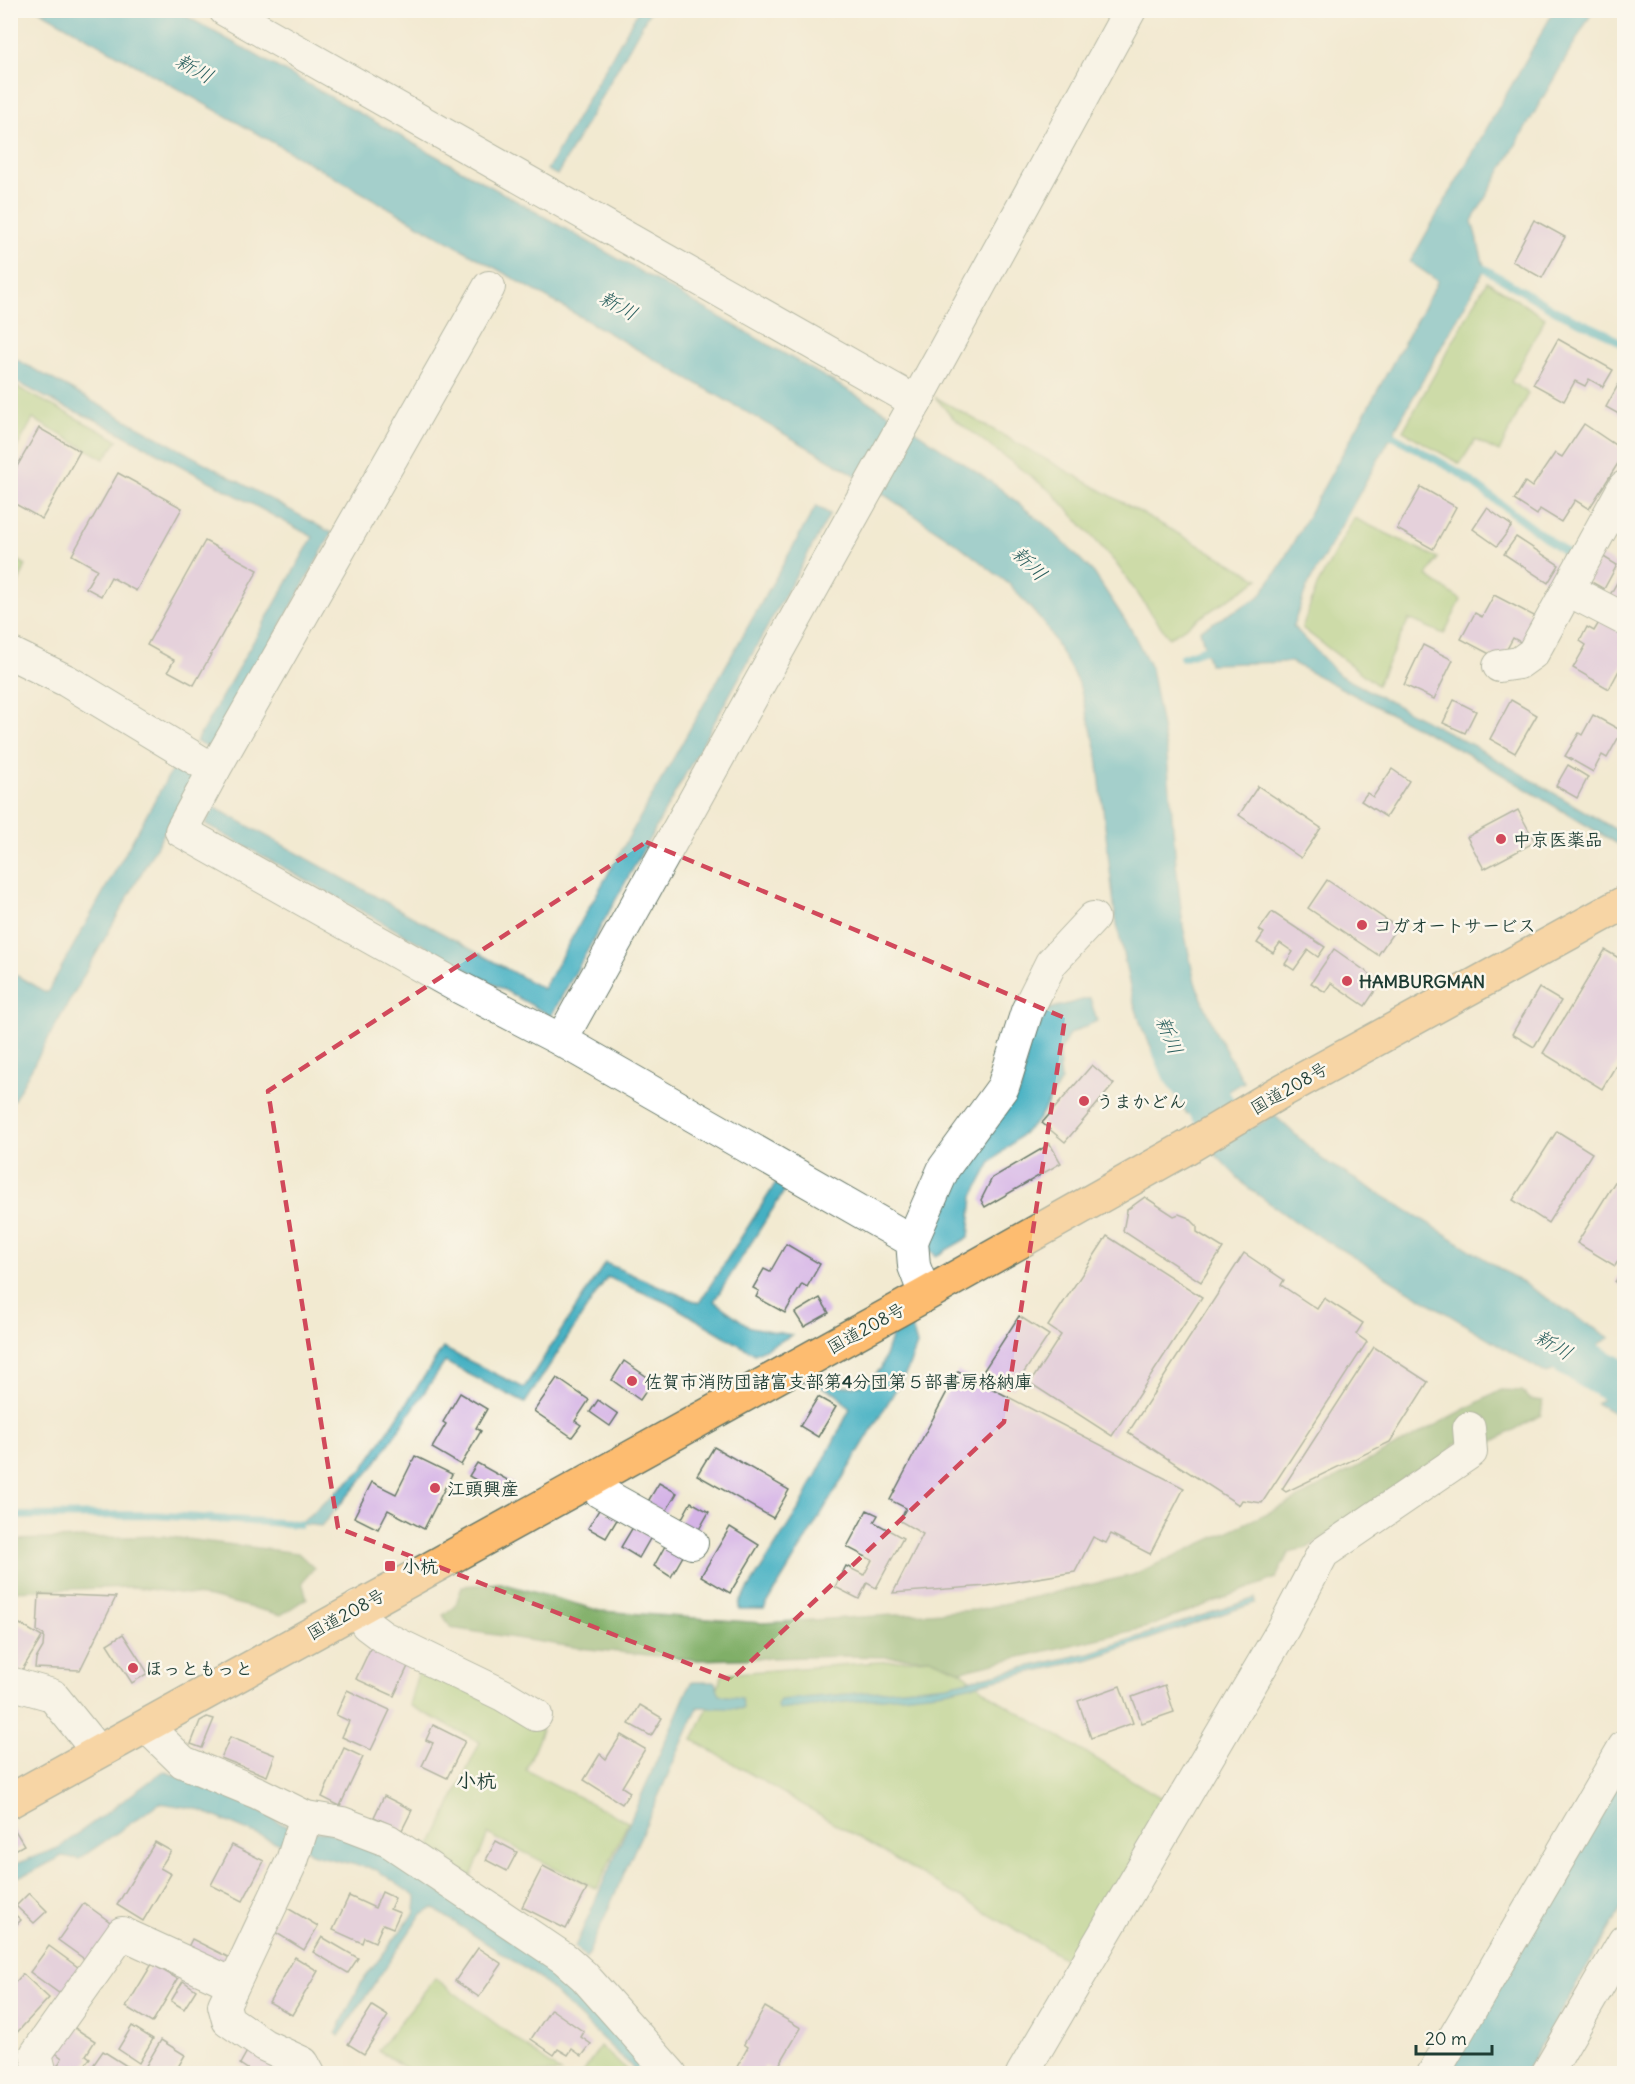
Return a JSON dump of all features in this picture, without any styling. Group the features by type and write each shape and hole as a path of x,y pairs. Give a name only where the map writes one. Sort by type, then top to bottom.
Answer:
{"highway":[{"name":"国道208号","path":"10,1801 926,1295 1186,1148 1280,1092 1624,903"}],"street":[{"path":"225,10 916,402"},
{"path":"561,1040 861,502 1130,10"},
{"path":"489,287 181,831 455,985 561,1040 912,1241"},
{"path":"1499,666 1519,663 1533,652 1624,486"},
{"path":"1568,590 1624,619"},
{"path":"10,653 67,681 214,770"},
{"path":"926,1295 914,1266 912,1241 944,1168 1003,1087 1027,1011 1051,963 1094,918"},
{"path":"1023,2073 1283,1629 1323,1553 1471,1452 1469,1428"},
{"path":"591,1479 600,1492 692,1543"},
{"path":"358,1607 367,1624 383,1637 503,1695 536,1715"},
{"path":"10,1683 52,1695 98,1752"},
{"path":"146,1726 183,1762 258,1792 306,1817 342,1823 389,1841 565,1959 584,1976 670,2073"},
{"path":"1433,2073 1624,1747"},
{"path":"306,1817 292,1861 224,2005 228,2020 264,2045 303,2063 309,2073"},
{"path":"41,2073 36,2054 122,1933 234,1984"},
{"path":"1547,2073 1624,1941"}],"highlighted area":[{"path":"646,842 1065,1018 1004,1422 731,1680 338,1528 268,1091"}],"green space":[{"path":"1487,281 1545,318 1511,382 1528,393 1499,452 1475,440 1460,464 1403,431"},
{"path":"11,384 118,440 104,459 33,419 11,458"},
{"path":"935,397 1259,579 1169,638 1115,562 1053,493 953,418"},
{"path":"1354,518 1438,558 1427,576 1461,600 1444,634 1409,619 1377,685 1302,628 1317,586"},
{"path":"11,556 26,565 11,600"},
{"path":"1501,1390 1522,1391 1529,1399 1543,1401 1541,1415 1485,1446 1455,1443 1447,1458 1307,1548 1289,1552 1276,1578 1148,1627 961,1671 930,1658 845,1656 697,1660 579,1648 451,1628 443,1615 455,1607 462,1586 501,1583 601,1611 763,1623 976,1610 1133,1575 1287,1504"},
{"path":"162,1536 298,1553 314,1568 302,1582 307,1598 281,1615 210,1597 133,1587 11,1591 11,1540"},
{"path":"930,1658 961,1671 993,1697 1170,1803 1075,1965 693,1740 723,1674"},
{"path":"420,1666 542,1730 526,1770 628,1822 597,1889 488,1834 471,1877 429,1850 480,1742 409,1705"},
{"path":"435,1978 561,2073 413,2073 378,2050"},
{"path":"600,2046 630,2073 583,2073"}],"water":[{"path":"40,11 177,11 522,204 893,416 997,486 1049,528 1094,573 1132,631 1151,668 1167,754 1183,926 1195,982 1217,1035 1244,1082 1187,1114 1164,1074 1142,1028 1132,997 1115,915 1096,747 1079,684 1046,626 1010,585 960,546 849,471"},
{"path":"638,11 650,11 557,175 547,170"},
{"path":"1554,11 1593,11 1472,221 1485,269 1307,587 1293,626 1339,675 1474,746 1624,833 1624,861 1621,859 1621,846 1466,753 1291,662 1209,664 1200,630 1259,597 1279,568 1438,281 1410,262"},
{"path":"10,356 332,533 213,749 196,742 313,537 96,420 62,406 11,379"},
{"path":"816,506 830,514 551,1016 205,824 214,807 543,989"},
{"path":"175,764 196,776 11,1105 11,972 47,993"},
{"path":"1090,998 1097,1021 1069,1034 1059,1054 1061,1081 1038,1120 991,1162 973,1196 969,1237 936,1256 930,1250 937,1214 976,1152 1020,1091 1029,1044 1049,1009"},
{"path":"1274,1115 1323,1160 1610,1338 1547,1374 1294,1221 1246,1186 1213,1152"},
{"path":"790,1182 714,1301 750,1327 792,1335 755,1354 670,1304 607,1277 525,1403 445,1362 373,1467 321,1526 299,1524 363,1469 443,1348 524,1388 605,1263 699,1303 776,1183"},
{"path":"912,1327 917,1345 907,1371 764,1609 739,1609 739,1604 800,1507 850,1409 836,1393 803,1380 821,1372 842,1387 867,1384 881,1368 892,1335"},
{"path":"1624,1387 1624,1419 1596,1403"},
{"path":"1255,1598 1255,1603 1090,1659 946,1691 778,1710 777,1705 780,1700 947,1685 1092,1652"},
{"path":"691,1682 715,1682 720,1695 742,1698 743,1709 698,1707 586,1959 575,1947"},
{"path":"164,1771 257,1809 294,1831 328,1832 364,1844 400,1864 560,1975 651,2073 638,2073 539,1978 433,1908 420,1916 339,2036 336,2033 361,1983 415,1912 416,1897 377,1870 314,1855 303,1847 274,1842 197,1809 160,1803 79,1859 62,1856 32,1872 11,1879 10,1866 58,1848"},
{"path":"1624,1774 1624,1904 1525,2073 1447,2074"}],"building":[{"path":"1534,220 1565,237 1542,278 1512,261"},
{"path":"1558,339 1613,370 1603,387 1589,379 1585,386 1575,381 1564,401 1533,384"},
{"path":"1624,374 1624,417 1606,407"},
{"path":"1584,424 1624,451 1589,509 1575,500 1561,522 1540,509 1537,515 1514,500 1525,482 1532,487 1555,453 1562,457"},
{"path":"39,428 80,451 42,519 10,501 10,479"},
{"path":"118,473 182,508 136,591 111,577 101,596 86,588 97,569 72,555"},
{"path":"1421,487 1456,507 1433,549 1397,529"},
{"path":"1487,508 1512,526 1497,546 1473,529"},
{"path":"1516,537 1559,565 1548,583 1504,554"},
{"path":"205,541 258,570 194,685 168,671 174,660 147,645"},
{"path":"1602,556 1617,565 1604,589 1588,580"},
{"path":"1624,570 1624,603 1610,595"},
{"path":"1494,595 1540,619 1526,645 1513,638 1501,660 1461,639 1475,613 1482,617"},
{"path":"1601,619 1624,632 1624,661 1609,689 1573,668 1586,645 1580,641 1587,627 1594,631"},
{"path":"1423,645 1453,660 1434,699 1404,685"},
{"path":"1454,700 1476,711 1465,733 1443,723"},
{"path":"1511,700 1537,715 1515,753 1490,739"},
{"path":"1593,715 1622,731 1607,758 1602,755 1593,772 1565,756 1579,733 1582,735"},
{"path":"1568,765 1588,777 1577,798 1556,786"},
{"path":"1392,769 1409,781 1386,817 1361,801 1367,793 1373,797"},
{"path":"1258,786 1321,828 1301,858 1239,815"},
{"name":"中京医薬品","path":"1518,810 1535,842 1484,869 1467,837"},
{"path":"1327,880 1397,927 1378,955 1308,908"},
{"path":"1272,912 1325,947 1318,957 1308,950 1294,970 1285,964 1293,952 1280,943 1273,953 1257,943 1264,933 1259,930"},
{"path":"1334,949 1381,982 1365,1006 1331,983 1325,992 1311,983"},
{"path":"1605,950 1624,961 1622,993 1624,994 1624,1052 1602,1089 1543,1053"},
{"path":"1539,988 1561,1001 1534,1047 1512,1034"},
{"path":"1092,1065 1114,1084 1065,1142 1042,1123"},
{"path":"1557,1131 1592,1153 1548,1223 1513,1200"},
{"path":"1050,1144 1061,1163 985,1207 981,1200 992,1178"},
{"path":"1621,1172 1624,1174 1624,1251 1615,1266 1577,1243"},
{"path":"1145,1197 1174,1216 1179,1214 1189,1218 1197,1226 1197,1232 1223,1248 1201,1282 1123,1231 1127,1210"},
{"path":"1107,1236 1202,1297 1112,1436 1030,1383 1061,1335 1048,1326"},
{"path":"786,1244 820,1264 807,1287 802,1284 785,1313 756,1297 759,1291 753,1288 764,1269 770,1272"},
{"path":"1244,1253 1284,1280 1281,1285 1317,1309 1324,1298 1363,1323 1356,1334 1367,1342 1262,1503 1242,1500 1239,1505 1128,1433"},
{"path":"1624,1267 1624,1288 1615,1282"},
{"path":"820,1298 829,1313 804,1327 795,1313"},
{"path":"1019,1316 1049,1335 1013,1389 984,1370"},
{"path":"1374,1347 1428,1382 1390,1442 1286,1492 1282,1489"},
{"name":"佐賀市消防団諸富支部第4分団第５部書房格納庫","path":"624,1361 653,1381 640,1400 612,1380"},
{"path":"958,1371 1184,1488 1150,1554 1111,1534 1106,1543 1093,1537 1075,1572 988,1586 893,1593 923,1534 900,1521 906,1508 890,1500"},
{"path":"557,1378 589,1400 575,1421 581,1425 572,1437 534,1411"},
{"path":"460,1393 487,1409 476,1428 481,1431 461,1465 432,1448 446,1424 443,1422"},
{"path":"818,1397 836,1407 818,1437 800,1426"},
{"path":"598,1400 618,1414 610,1426 590,1412"},
{"path":"714,1447 789,1490 773,1518 697,1475"},
{"path":"415,1456 452,1474 424,1529 388,1510 378,1529 354,1517 372,1482 396,1494"},
{"path":"477,1463 513,1483 505,1497 469,1476"},
{"path":"659,1483 677,1493 665,1513 647,1503"},
{"path":"691,1502 709,1512 697,1533 680,1522"},
{"path":"600,1508 618,1518 606,1538 588,1528"},
{"path":"867,1510 878,1515 874,1522 903,1538 876,1588 867,1583 859,1599 835,1587 846,1566 864,1575 872,1560 847,1547"},
{"path":"633,1527 651,1537 639,1558 621,1547"},
{"path":"730,1527 759,1545 730,1593 701,1576"},
{"path":"665,1546 683,1556 671,1577 654,1566"},
{"path":"39,1594 116,1597 80,1670 35,1668 36,1659 43,1647 44,1635 37,1631"},
{"path":"18,1623 42,1637 19,1675 10,1670 10,1635"},
{"path":"123,1634 148,1673 132,1683 107,1644"},
{"path":"372,1645 410,1662 394,1696 356,1679"},
{"path":"1165,1685 1174,1712 1142,1723 1132,1697"},
{"path":"1120,1686 1133,1723 1091,1738 1078,1701"},
{"path":"347,1690 390,1710 371,1750 342,1737 349,1721 336,1715"},
{"path":"640,1705 662,1718 651,1736 629,1724"},
{"path":"207,1717 214,1719 202,1748 191,1744 200,1721"},
{"path":"433,1725 465,1741 447,1778 422,1766 433,1743 426,1740"},
{"path":"621,1735 645,1749 622,1787 630,1792 622,1804 584,1780 600,1754 606,1759"},
{"path":"230,1737 275,1755 267,1776 221,1758"},
{"path":"344,1748 363,1757 340,1806 322,1797"},
{"path":"384,1796 412,1810 402,1830 374,1817"},
{"path":"13,1827 24,1845 10,1853 10,1829"},
{"path":"496,1841 517,1852 507,1871 486,1860"},
{"path":"155,1842 171,1851 160,1868 171,1874 143,1921 117,1905"},
{"path":"232,1845 264,1861 243,1901 211,1885"},
{"path":"543,1866 587,1889 566,1929 522,1907"},
{"path":"382,1892 395,1898 390,1909 400,1913 393,1928 383,1924 375,1942 364,1937 362,1943 333,1930 349,1896 375,1908"},
{"path":"29,1893 47,1911 34,1923 16,1906"},
{"path":"84,1903 117,1927 90,1963 58,1940"},
{"path":"284,1906 318,1926 304,1950 270,1929"},
{"path":"10,1910 21,1920 10,1931"},
{"path":"322,1937 358,1958 348,1973 313,1952"},
{"path":"192,1939 230,1958 221,1976 183,1957"},
{"path":"49,1946 86,1973 67,1999 30,1972"},
{"path":"478,1948 502,1964 479,1997 455,1981"},
{"path":"295,1957 318,1971 292,2015 269,2002"},
{"path":"152,1964 178,1979 152,2023 126,2007"},
{"path":"23,1974 49,1998 10,2040 10,1988"},
{"path":"183,1981 196,1990 184,2009 171,2001"},
{"path":"372,2006 388,2016 364,2054 348,2044"},
{"path":"765,2007 801,2028 775,2072 765,2066 760,2074 733,2074 748,2047 744,2044"},
{"path":"551,2009 584,2032 581,2037 591,2044 582,2056 572,2049 568,2055 558,2049 554,2055 531,2039"},
{"path":"70,2025 95,2041 86,2055 90,2058 79,2074 70,2074 58,2065 62,2058 53,2051"},
{"path":"132,2026 153,2039 139,2063 118,2049"},
{"path":"161,2040 185,2055 174,2074 141,2074"},
{"path":"249,2048 293,2074 255,2074 240,2064"},
{"path":"103,2051 130,2068 126,2074 87,2074"}],"waterway":[{"path":"1485,269 1556,311 1607,334 1624,345"},
{"path":"1392,435 1458,472 1565,552"},
{"path":"1183,657 1214,646"},
{"name":"新川","path":"1175,1048 1184,1069 1244,1151 1256,1161"},
{"name":"新川","path":"1522,1326 1624,1386"},
{"path":"10,1516 153,1515 299,1524"}],"place":[{"name":"中京医薬品","path":"1501,839"},
{"name":"コガオートサービス","path":"1362,925"},
{"name":"HAMBURGMAN","path":"1347,981"},
{"name":"うまかどん","path":"1084,1101"},
{"name":"佐賀市消防団諸富支部第4分団第５部書房格納庫","path":"632,1381"},
{"name":"江頭興産","path":"435,1488"},
{"name":"小杭","path":"390,1566"},
{"name":"ほっともっと","path":"133,1668"}],"district":[{"name":"小杭","path":"476,1780"}]}
